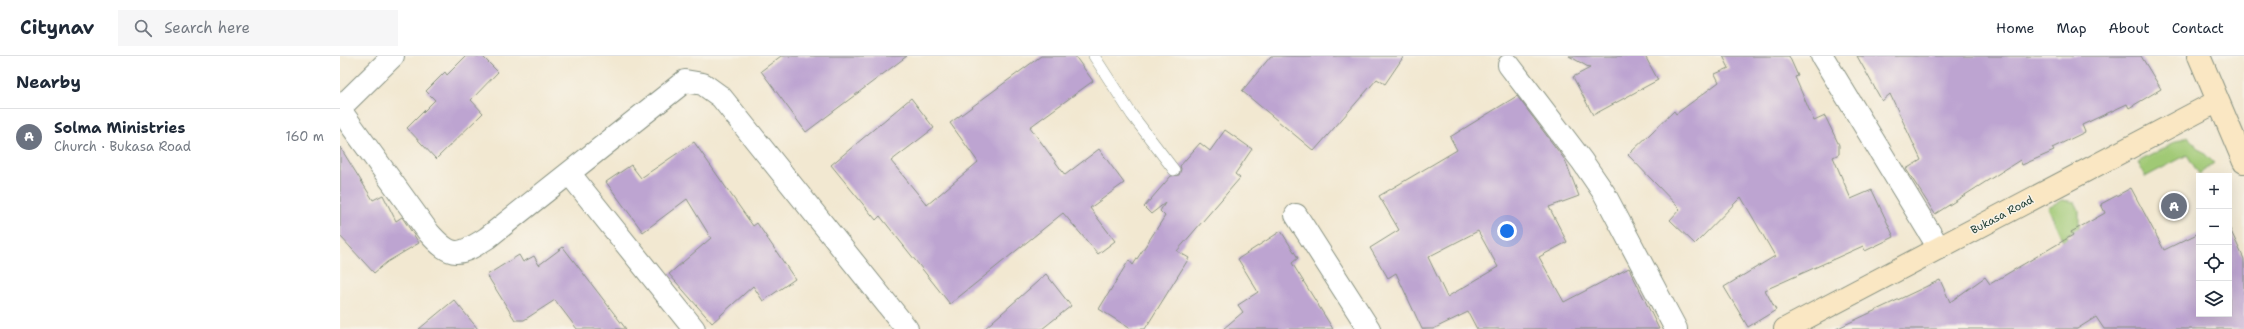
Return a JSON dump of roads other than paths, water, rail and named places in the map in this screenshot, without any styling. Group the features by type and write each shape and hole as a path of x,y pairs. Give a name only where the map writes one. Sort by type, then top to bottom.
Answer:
{"street":[{"path":"393,56 340,109 429,233 441,247 454,253 469,250 487,238 685,82 703,84 721,97 906,329"},
{"path":"1822,56 1939,248"},
{"path":"2199,56 2244,162"},
{"path":"1509,65 1582,161 1604,193 1676,329"},
{"name":"Bukasa Road","path":"1785,329 2218,101"},
{"path":"569,173 694,329"},
{"path":"1296,215 1369,329"}],"lane":[{"path":"1094,56 1132,115 1174,170"}],"place":[{"name":"Solma Ministries","path":"2174,206"}]}
